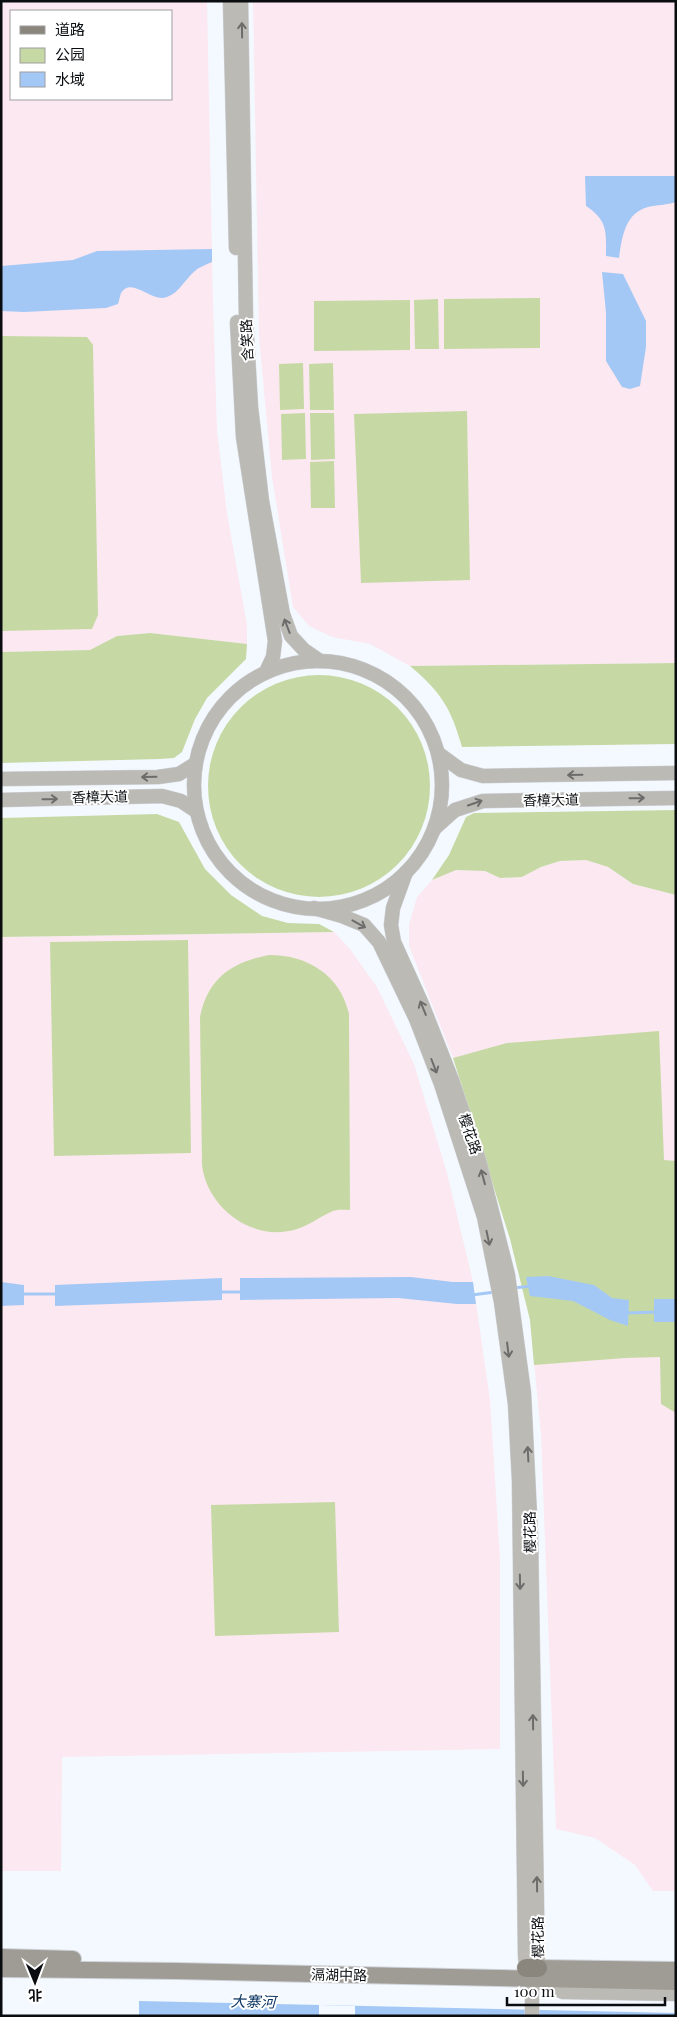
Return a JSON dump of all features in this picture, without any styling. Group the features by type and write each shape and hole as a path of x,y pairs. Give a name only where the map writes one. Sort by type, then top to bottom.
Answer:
{"main road":[{"name":"滆湖中路","path":"1,1957 532,1971 676,1982"},
{"name":"滆湖中路","path":"1,1969 177,1971 676,1970"}],"street":[{"name":"含笑路","path":"230,1 238,357 244,437 275,641 273,657 266,672"},
{"name":"含笑路","path":"242,1 246,320 251,407 262,501 283,614 291,636 304,650 320,661"},
{"path":"320,661 331,661 364,669 385,679 402,692 418,709 435,739 439,754 443,790 440,814 430,840 416,862 395,883 372,897 349,905 329,909 299,908 274,900 251,889 235,877 223,865 206,839 196,811 193,785 195,764 204,734 224,703 240,688 266,672 294,662 320,661"},
{"name":"香樟大道","path":"439,754 461,770 483,776 676,773"},
{"name":"香樟大道","path":"1,779 158,777 180,774 195,764"},
{"name":"香樟大道","path":"1,800 162,796 181,801 196,811"},
{"name":"香樟大道","path":"434,829 456,810 483,801 676,798"},
{"name":"樱花路","path":"406,872 393,908 391,925 394,942 422,1004 452,1080 479,1160 524,1393 528,1455 532,2011"},
{"name":"樱花路","path":"314,908 364,925 379,942 416,1019 441,1084 502,1277"},
{"path":"532,1971 563,1992 676,1994"}],"shaded area":[{"path":"1,1 207,1 217,431 227,513 247,625 247,644 150,633 117,636 91,650 1,652"},
{"path":"253,1 676,1 676,663 410,666 370,644 332,637 309,626 293,607 272,477 259,337"},
{"path":"586,860 608,867 633,884 676,895 676,1891 653,1891 635,1865 595,1838 556,1829 541,1435 530,1320 504,1212 455,1063 409,946 409,925 417,897 432,880 456,870 485,871 500,878 522,877 541,867 560,861"},
{"path":"334,932 350,949 377,987 414,1064 447,1173 473,1282 490,1400 500,1559 500,1749 62,1757 61,1871 1,1871 1,937"}],"green space":[{"path":"540,298 540,348 444,349 444,299"},
{"path":"438,299 439,349 415,349 414,300"},
{"path":"410,300 410,350 314,351 314,301"},
{"path":"1,336 87,337 93,345 98,615 92,629 1,631"},
{"path":"303,363 304,409 280,410 279,364"},
{"path":"333,363 334,410 310,410 309,364"},
{"path":"467,411 470,580 361,583 354,414"},
{"path":"305,413 306,459 282,460 281,414"},
{"path":"310,413 334,413 335,459 311,460"},
{"path":"334,461 335,508 311,508 310,462"},
{"path":"150,633 247,644 246,659 207,698 195,719 182,752 174,758 160,759 1,763 1,652 90,650 117,636"},
{"path":"676,663 676,744 462,747 454,722 444,702 430,684 410,666"},
{"path":"308,675 330,675 362,683 381,693 398,707 412,724 422,743 428,764 430,786 428,808 422,829 412,848 398,865 381,879 351,893 330,897 308,897 287,893 257,879 233,857 226,848 212,818 208,797 208,775 212,754 226,724 248,700 257,693 287,679"},
{"path":"676,810 676,895 633,884 608,867 586,860 560,861 541,867 522,877 500,878 485,871 456,870 432,880 449,855 466,817 474,813"},
{"path":"157,814 179,822 205,869 231,895 262,916 288,923 319,924 334,932 1,937 1,818"},
{"path":"188,940 191,1153 54,1156 50,942"},
{"path":"269,955 297,959 309,963 320,970 338,988 345,1000 349,1014 350,1210 333,1211 297,1229 280,1232 264,1231 249,1226 223,1208 213,1195 206,1181 202,1165 200,1017 204,1003 216,982 233,967"},
{"path":"659,1031 664,1160 676,1161 676,1413 661,1404 660,1357 534,1365 530,1320 510,1239 453,1058 507,1043"},
{"path":"335,1502 339,1632 215,1636 211,1505"}],"water":[{"path":"585,176 676,176 676,202 640,210 626,227 619,258 606,256 606,240 602,222 586,206"},
{"path":"212,249 212,262 191,274 175,292 167,297 155,297 131,287 121,293 118,304 106,308 24,312 1,311 1,266 73,260 97,251"},
{"path":"602,272 623,274 646,321 646,347 640,386 630,389 622,387 606,361 606,313"},
{"path":"548,1276 594,1285 612,1298 629,1300 628,1326 610,1320 573,1301 530,1296 526,1277"},
{"path":"411,1277 453,1282 473,1282 476,1304 398,1298 240,1300 240,1278"},
{"path":"222,1278 222,1300 55,1306 55,1285"},
{"path":"1,1282 24,1285 24,1305 1,1306"},
{"path":"654,1299 676,1299 676,1322 654,1322"},
{"path":"139,2001 676,2013 676,2016 139,2016"}],"pier":[{"path":"319,2005 355,2006 355,2016 319,2016"}],"waterway":[{"path":"513,1288 532,1286"},
{"path":"219,1292 243,1292"},
{"path":"472,1295 495,1292"},
{"path":"22,1294 58,1294"},
{"path":"626,1313 658,1312"}],"water label":[{"name":"大寨河","path":"253,2002"}]}
